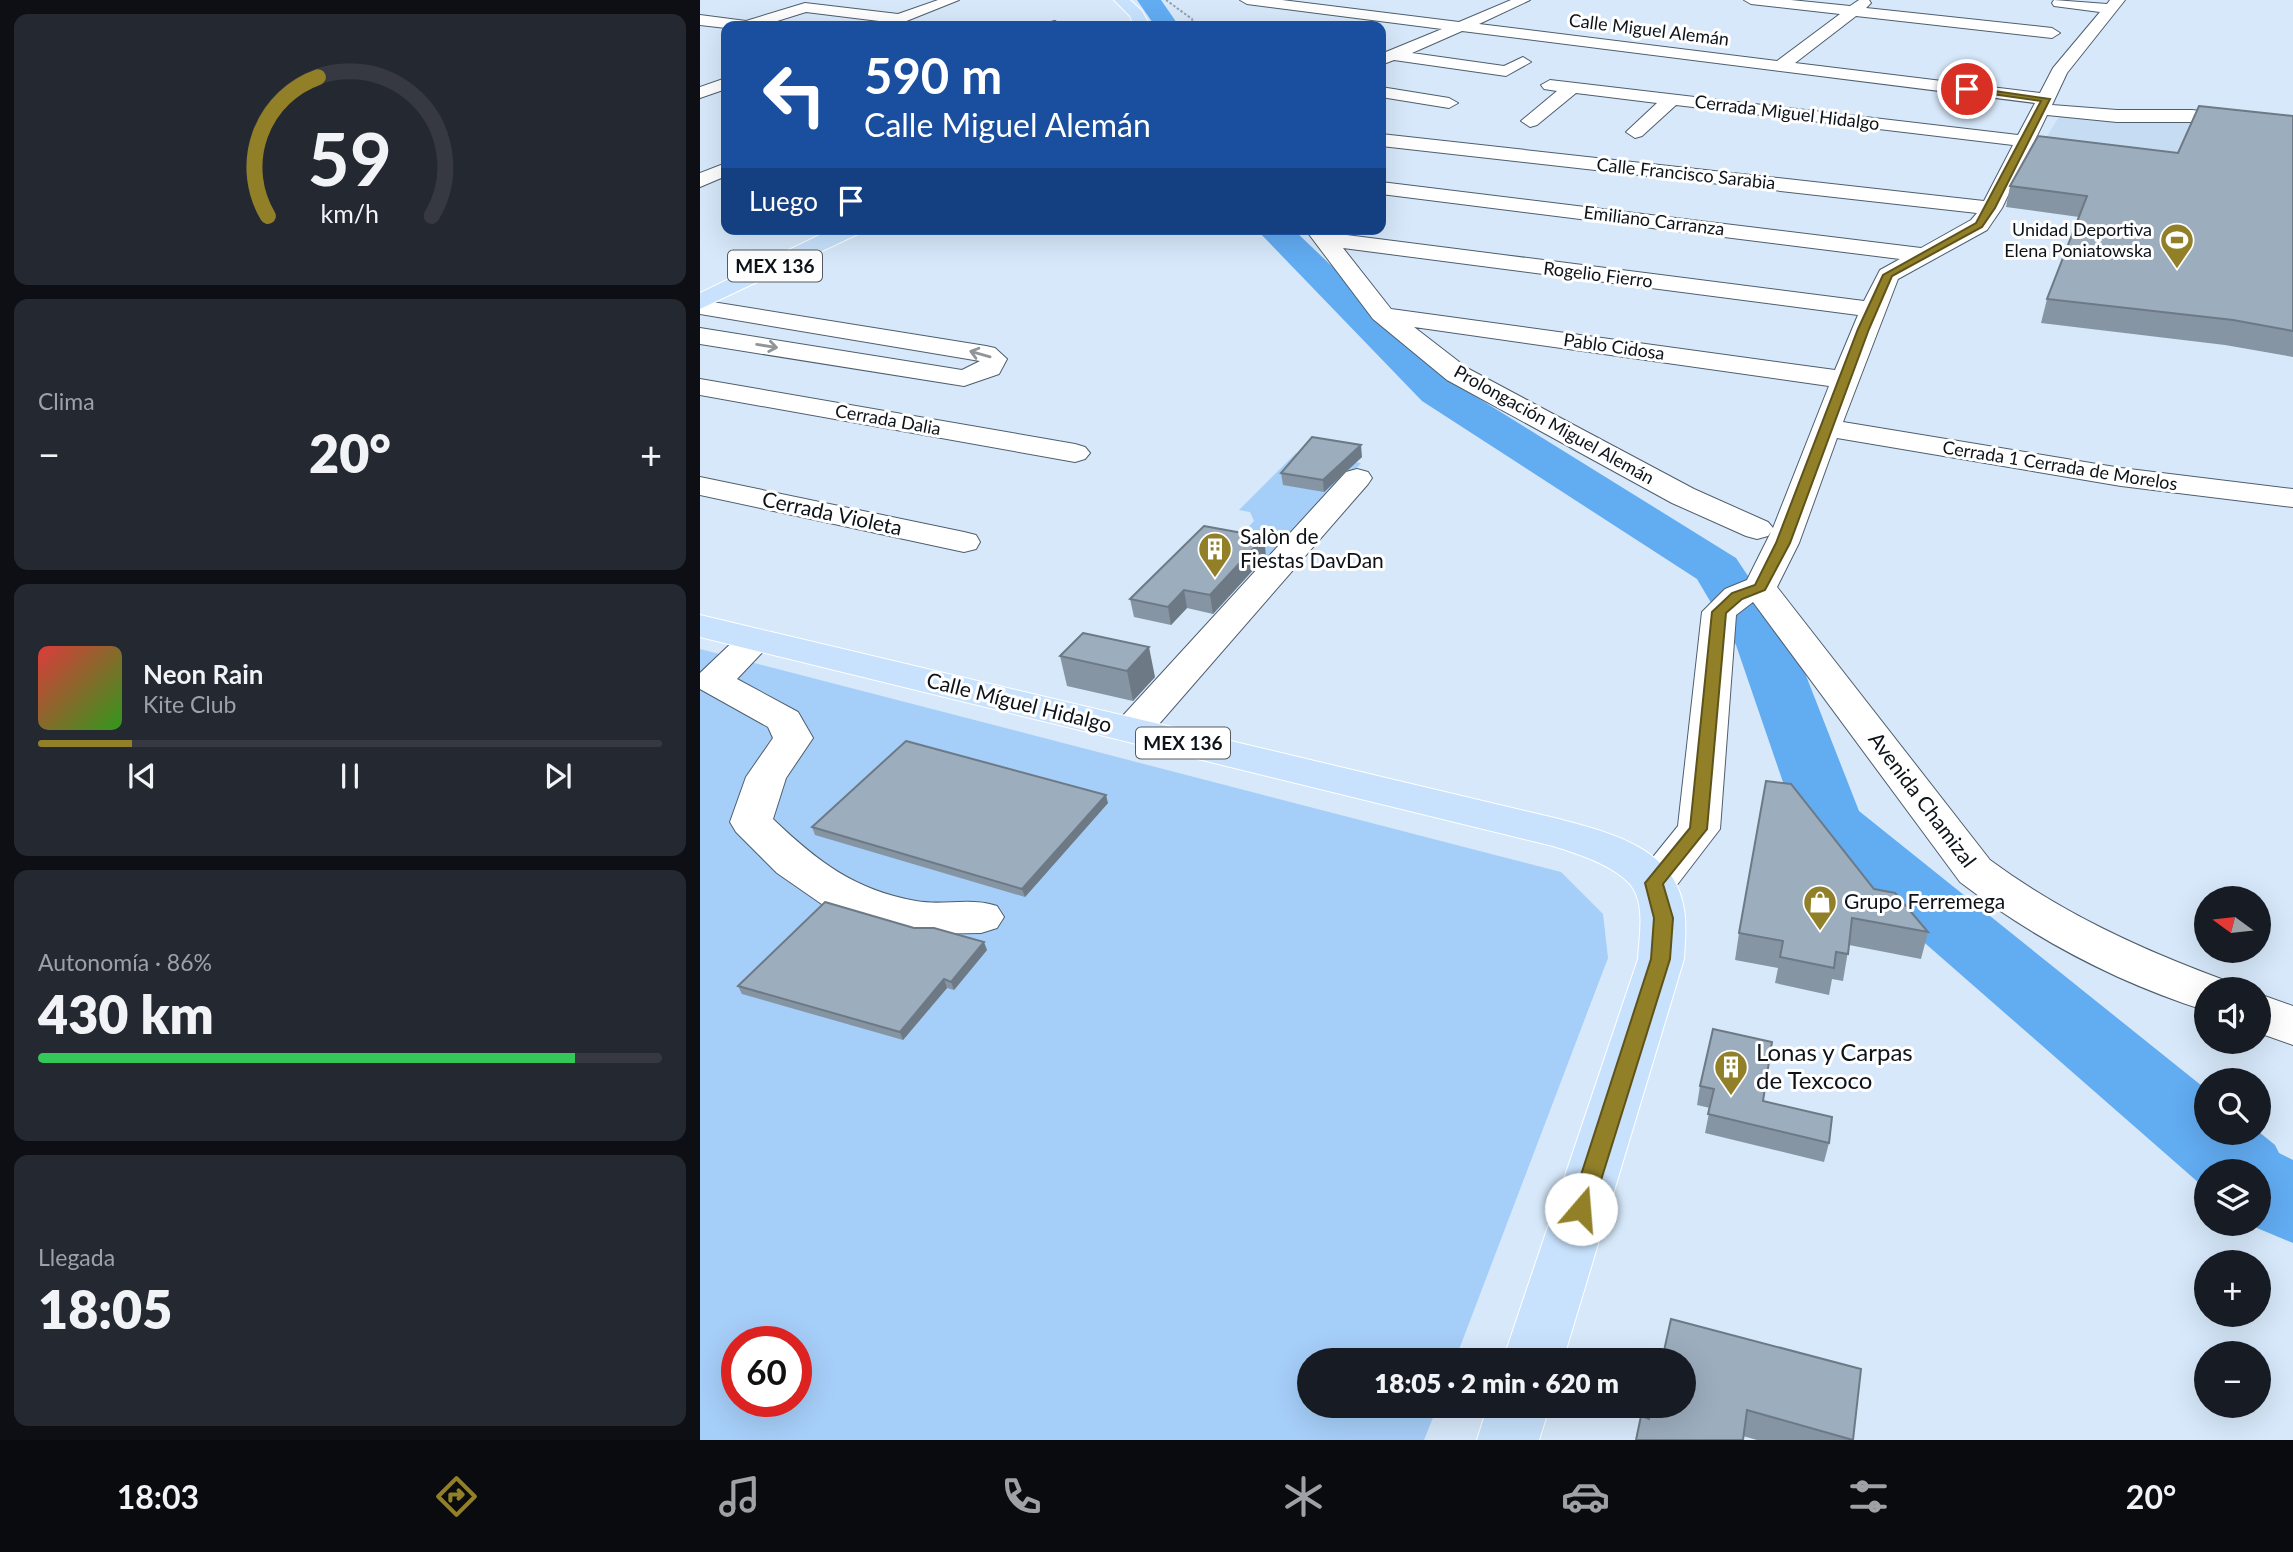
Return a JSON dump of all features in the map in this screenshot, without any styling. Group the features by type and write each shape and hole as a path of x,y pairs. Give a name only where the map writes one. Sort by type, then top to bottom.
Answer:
{"main road":[{"path":"1121,0 1137,14 1140,21"},
{"name":"MEX 136","path":"700,305 838,235"},
{"name":"Calle Míguel Hidalgo","path":"700,626 1595,844 1628,860 1654,883"},
{"path":"1537,1348 1661,959 1664,918 1654,883"},
{"path":"1508,1440 1515,1418"}],"street":[{"path":"894,21 952,0"},
{"name":"Calle Miguel Alemán","path":"1247,0 1782,65 2117,116 2192,116 2293,127"},
{"path":"1386,57 1523,0"},
{"path":"1751,0 2052,33"},
{"path":"1782,65 1868,0"},
{"path":"2062,0 2059,3 2115,5"},
{"path":"1654,883 1699,829 1719,612 1741,596 1783,543 1872,309 1888,275 1979,225 1991,208 2059,72 2115,5"},
{"path":"762,21 805,7 899,19"},
{"path":"700,20 721,23"},
{"path":"1386,58 1506,71 1523,62"},
{"path":"700,93 721,77"},
{"name":"Cerrada Miguel Hidalgo","path":"1550,85 2024,141"},
{"path":"1530,121 1573,88"},
{"path":"1386,93 1449,103 1420,117"},
{"path":"1635,132 1671,100"},
{"name":"Calle Francisco Sarabia","path":"1386,141 1991,208"},
{"path":"704,191 721,174"},
{"name":"Emiliano Carranza","path":"1386,189 1926,255"},
{"name":"Prolongación Miguel Alemán","path":"1322,235 1382,314 1457,374 1683,496 1757,529"},
{"name":"Rogelio Fierro","path":"1328,235 1872,309"},
{"path":"700,305 986,354 994,359 990,368 964,378 700,336"},
{"name":"Pablo Cidosa","path":"1382,314 1846,380"},
{"name":"Cerrada Dalia","path":"700,387 1075,453"},
{"name":"Cerrada 1 Cerrada de Morelos","path":"1828,428 2121,477 2293,498"},
{"path":"1132,730 1357,478"},
{"name":"Cerrada Violeta","path":"700,486 964,542"},
{"name":"Avenida Chamizal","path":"1741,596 1975,871 2020,905 2134,965 2194,988"},
{"path":"756,640 713,681 784,720 793,738 766,776 751,822 792,862 842,896 918,918 981,917"},
{"path":"2271,1018 2293,1026"}],"path":[{"path":"1166,0 1193,21"}],"shaded area":[{"path":"2061,114 2196,121 2172,174 2034,156"},
{"path":"1296,453 1361,463 1277,558 1228,548 1254,521 1250,512 1239,510"},
{"path":"700,649 1561,872 1603,914 1608,958 1460,1348 1297,1348 1297,1418 1433,1418 1424,1440 700,1440"}],"building":[{"name":"Unidad Deportiva Elena Poniatowska","path":"2199,106 2293,116 2293,331 2233,320 2047,299 2087,196 2010,186 2038,136 2178,153"},
{"path":"1312,437 1361,445 1323,480 1281,473"},
{"path":"1204,526 1264,537 1210,595 1184,590 1168,607 1130,599"},
{"path":"1083,633 1149,647 1127,671 1060,656"},
{"path":"906,741 1106,795 1022,889 812,827"},
{"path":"1766,781 1791,784 1874,889 1895,893 1928,932 1852,918 1848,954 1836,952 1834,968 1780,957 1783,941 1739,933"},
{"path":"825,902 914,928 934,928 984,942 951,982 944,979 900,1032 738,986"},
{"path":"1713,1029 1772,1042 1763,1101 1832,1117 1829,1143 1708,1114 1714,1089 1700,1086"},
{"path":"1671,1319 1861,1369 1853,1440 1747,1410 1743,1440 1636,1440 1641,1418 1696,1418 1696,1348 1665,1348"}],"waterway":[{"path":"1149,0 1164,21"},
{"path":"1279,235 1438,392 1717,569 1765,645 1830,823 2231,1159"},
{"path":"2271,1193 2293,1205"}],"place":[{"name":"Unidad Deportiva Elena Poniatowska","path":"2177,270"},
{"name":"Salòn de Fiestas DavDan","path":"1215,579"},
{"name":"Grupo Ferremega","path":"1820,932"},
{"name":"Lonas y Carpas de Texcoco","path":"1731,1097"}],"route":[{"path":"1581,1209 1661,959 1664,918 1654,883 1699,829 1719,612 1737,596 1760,587 1783,543 1864,329 1888,275 1979,225 1991,208 2046,99 1967,89"}]}
